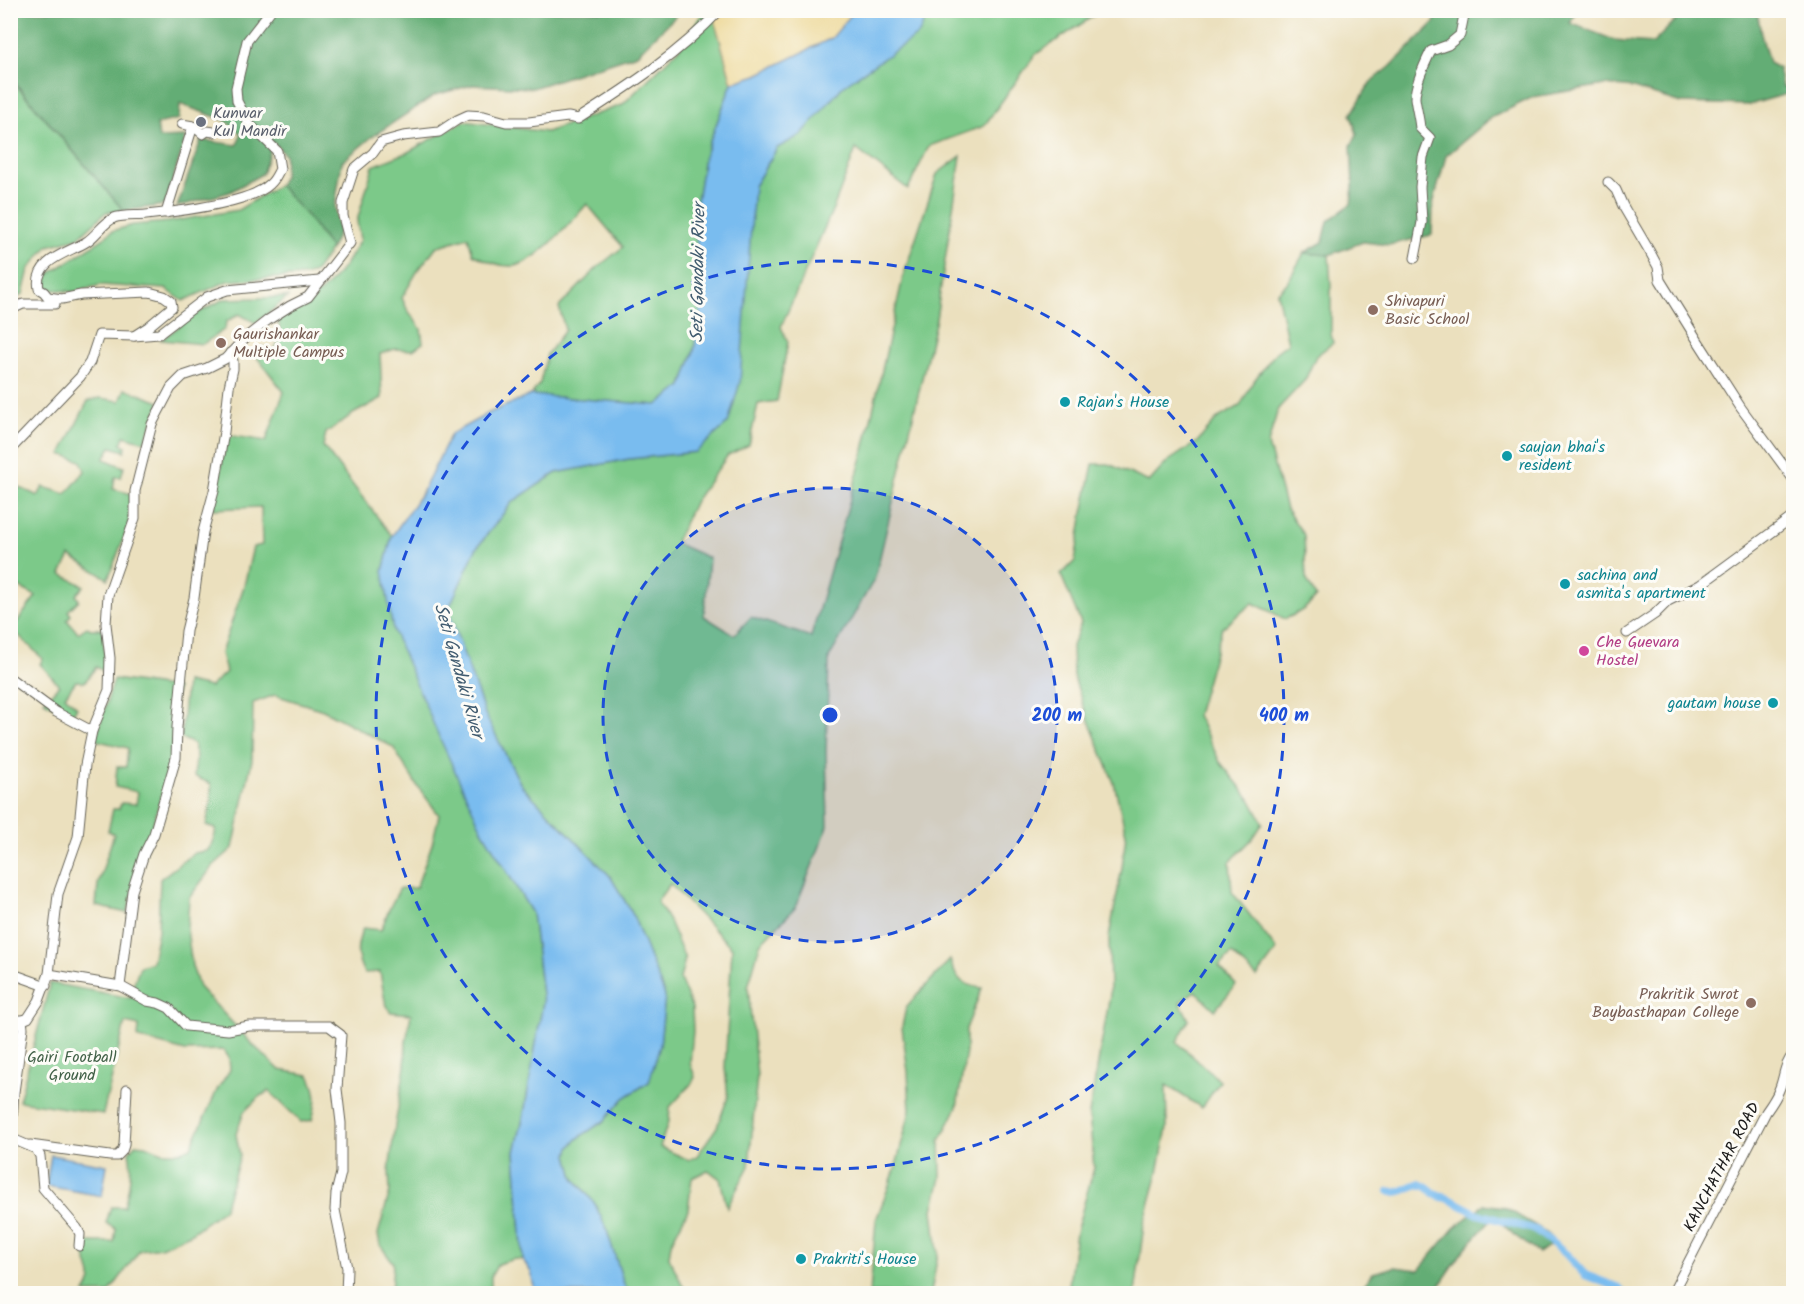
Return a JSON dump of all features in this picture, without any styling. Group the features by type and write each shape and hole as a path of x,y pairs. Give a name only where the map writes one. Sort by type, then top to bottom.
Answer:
{"street":[{"path":"134,336 165,314 172,307 171,300 149,292 81,295 62,299 48,297 39,289 37,281 41,270 68,250 88,242 114,218 216,205 258,192 269,185 280,169 277,151 244,117 237,101 236,88 248,41 271,10"},
{"path":"10,1026 28,1018 46,986 58,894 78,837 84,765 92,731 109,690 106,624 108,595 135,518 135,491 152,424 171,388 183,376 225,359 268,320 309,297 319,281 351,243 343,216 343,203 354,169 373,153 381,142 403,136 439,132 468,115 484,116 506,122 529,122 568,117 578,119 614,96 691,39 720,10"},
{"path":"1415,258 1422,222 1420,187 1423,157 1430,138 1420,128 1415,97 1422,70 1431,51 1448,45 1461,35 1465,10"},
{"path":"166,213 188,125 203,134 207,131 214,132"},
{"path":"1608,182 1616,190 1658,267 1660,280 1696,338 1741,408 1794,480"},
{"path":"10,450 80,377 90,362 99,335 159,334 207,297 227,290 319,281"},
{"path":"10,310 23,304 66,302 81,295"},
{"path":"120,986 132,891 144,854 154,834 176,758 186,631 194,598 203,532 214,491 224,432 233,369 230,353"},
{"path":"1627,633 1655,614 1668,601 1700,585 1794,516"},
{"path":"10,678 56,712 92,731"},
{"path":"10,973 46,986"},
{"path":"49,974 120,986 147,1001 169,1008 186,1026 228,1030 249,1026 329,1026 341,1035 337,1089 341,1123 341,1173 335,1210 347,1268 346,1293"},
{"path":"10,1020 22,1020"},
{"path":"22,1020 22,1046 10,1135 15,1140 36,1149 40,1156 43,1188 77,1228 80,1234 79,1246"},
{"name":"KANCHATHAR ROAD","path":"1672,1293 1766,1112 1776,1097 1786,1063 1794,1053"},
{"path":"27,1144 117,1156 124,1145 127,1089"}],"green space":[{"path":"10,11 681,11 637,54 533,88 472,85 435,95 373,136 342,162 335,206 339,231 331,249 307,216 279,185 284,176 285,155 273,142 262,174 230,192 177,207 201,140 237,145 241,134 224,120 180,104 179,119 157,124 159,138 186,137 165,205 124,211 11,78"},
{"name":"Gairi Football Ground","path":"704,11 712,11 732,83 704,157 694,220 703,292 694,351 682,386 657,405 531,395 540,383 547,354 565,330 559,307 598,267 623,247 587,204 543,250 532,258 513,266 492,263 473,254 468,237 436,247 417,272 402,298 421,329 423,343 413,350 395,349 380,354 382,398 353,414 326,433 323,446 392,536 383,571 482,830 532,913 543,1002 524,1114 515,1152 523,1260 514,1259 498,1264 491,1276 491,1293 391,1293 393,1263 380,1245 378,1234 390,1191 389,1172 411,1014 390,1012 385,1001 380,972 364,973 359,961 358,945 363,928 381,930 400,888 416,888 432,844 439,815 393,747 323,710 275,695 253,703 252,760 233,848 213,866 189,898 187,929 192,966 199,987 253,1045 280,1070 309,1075 316,1097 312,1120 301,1122 269,1091 259,1097 244,1112 236,1134 240,1156 224,1209 190,1234 161,1247 140,1250 109,1293 85,1293 91,1280 83,1247 84,1242 114,1242 116,1229 106,1223 111,1207 124,1207 130,1180 129,1152 135,1144 163,1152 180,1152 191,1147 218,1088 230,1070 229,1058 224,1050 185,1051 138,1038 139,1026 125,1023 103,1114 19,1101 50,983 131,998 140,966 152,962 158,931 160,879 194,853 207,851 213,843 216,829 206,825 211,802 211,784 194,776 196,757 194,744 181,738 186,682 210,687 226,672 221,653 244,586 253,547 262,545 261,507 213,509 227,435 266,441 284,392 256,356 262,347 273,352 281,337 278,319 306,304 344,267 360,240 357,221 373,166 408,152 464,121 546,132 622,105 678,50"},
{"path":"928,11 1101,11 1036,54 984,126 929,146 908,189 856,149 835,204 781,327 788,342 777,401 758,404 749,445 728,455 695,501 675,543 709,558 704,616 734,635 751,617 811,637 864,450 903,277 937,174 961,156 936,319 875,578 829,658 826,752 828,826 795,908 760,944 748,987 757,1076 749,1166 727,1208 720,1179 708,1170 692,1178 688,1210 671,1243 669,1257 684,1288 689,1293 631,1293 625,1287 607,1231 595,1204 574,1178 568,1155 570,1147 578,1138 604,1121 624,1098 649,1082 660,1045 665,996 632,913 610,876 521,785 485,714 448,610 476,549 512,502 556,473 629,459 696,452 748,258 754,186 777,148 801,135 843,86 919,34","holes":["670,884 732,948 725,1068 728,1097 717,1127 697,1156 689,1160 660,1147 669,1119 670,1107 695,1077 690,1063 693,1031 692,1008 680,979 685,959 669,921 657,901"]},
{"path":"1438,11 1578,11 1570,23 1614,40 1653,43 1685,11 1757,11 1769,63 1778,68 1782,86 1793,92 1749,105 1681,103 1633,88 1605,85 1533,97 1491,118 1446,156 1433,204 1432,235 1389,245 1363,242 1329,255 1304,253 1323,242 1328,221 1351,204 1353,186 1351,146 1357,134 1351,115 1370,83 1390,67 1434,23"},
{"path":"10,78 124,211 106,212 78,238 48,246 29,269 23,294 11,301"},
{"path":"279,185 307,216 331,249 315,272 305,276 228,281 183,301 166,289 100,285 74,292 48,289 46,282 49,274 112,231 133,225 168,222 238,210"},
{"path":"1304,253 1329,255 1333,343 1316,356 1305,380 1278,409 1268,444 1286,509 1304,535 1306,578 1316,597 1302,610 1285,619 1253,603 1222,628 1197,715 1220,762 1250,799 1263,823 1253,838 1230,862 1232,892 1277,950 1257,977 1232,954 1219,966 1236,985 1215,1010 1195,991 1180,1002 1189,1020 1177,1042 1220,1081 1202,1108 1166,1085 1167,1128 1144,1224 1135,1293 1068,1293 1076,1232 1094,1168 1089,1114 1110,995 1109,937 1126,834 1114,783 1073,675 1072,646 1081,623 1061,575 1075,561 1093,464 1109,464 1149,482 1167,462 1197,442 1218,418 1240,406 1253,382 1276,352 1288,343 1277,293 1287,283"},
{"path":"288,297 256,323 239,314 226,322 225,329 203,344 161,340 196,314 224,299"},
{"path":"125,389 160,402 145,442 124,436 121,444 126,446 125,451 111,447 104,459 124,467 121,477 115,477 113,489 132,494 128,527 108,579 70,556 61,574 84,586 76,595 79,600 68,611 71,615 67,620 78,633 87,627 103,629 105,672 96,667 85,682 76,681 65,696 77,707 72,716 44,701 59,685 40,664 43,659 12,629 36,596 11,583 11,527 18,516 11,508 11,486 12,484 38,496 43,487 66,494 85,471 81,461 61,454 88,401 100,398 120,401"},
{"path":"114,679 177,688 172,713 173,755 127,913 96,906 98,884 114,834 108,831 113,809 119,809 121,803 136,804 138,792 115,787 117,767 126,767 128,748 95,740"},
{"path":"950,960 960,980 982,988 966,1029 966,1052 957,1107 940,1141 941,1178 933,1210 938,1253 931,1293 870,1293 876,1220 895,1170 910,1111 902,1027 906,1007"},
{"path":"1484,1204 1504,1207 1543,1230 1552,1239 1550,1245 1539,1253 1514,1235 1494,1216 1463,1251 1438,1288 1439,1293 1358,1293 1373,1273 1395,1267 1419,1270 1454,1228"}],"sand":[{"path":"712,11 855,11 832,38 757,75 732,83"}],"water":[{"name":"Seti Gandaki River","path":"855,10 928,11 919,34 843,86 801,135 777,148 754,186 740,382 728,423 696,452 629,459 556,473 512,502 476,549 448,610 485,714 521,785 610,876 632,913 665,996 660,1045 649,1082 624,1098 604,1121 578,1138 570,1147 568,1155 574,1178 595,1204 607,1231 625,1287 631,1293 535,1293 531,1272 523,1260 515,1152 524,1114 543,1002 532,913 482,830 437,732 393,630 383,571 392,536 423,491 451,434 489,413 531,395 657,405 682,386 694,351 703,292 694,220 704,157 732,83 757,75 832,38"},
{"path":"51,1155 107,1165 102,1196 46,1186"}],"waterway":[{"path":"1389,1191 1401,1191 1419,1184 1438,1196 1447,1198 1478,1214 1536,1230 1566,1254 1585,1275 1619,1288 1624,1294"}],"place":[{"name":"Kunwar Kul Mandir","path":"201,122"},
{"name":"Shivapuri Basic School","path":"1373,310"},
{"name":"Gaurishankar Multiple Campus","path":"221,343"},
{"name":"Rajan's House","path":"1065,402"},
{"name":"saujan bhai's resident","path":"1507,456"},
{"name":"sachina and asmita's apartment","path":"1565,584"},
{"name":"Che Guevara Hostel","path":"1584,651"},
{"name":"gautam house","path":"1773,703"},
{"name":"Prakritik Swrot Baybasthapan College","path":"1751,1003"},
{"name":"Prakriti's House","path":"801,1259"}]}
